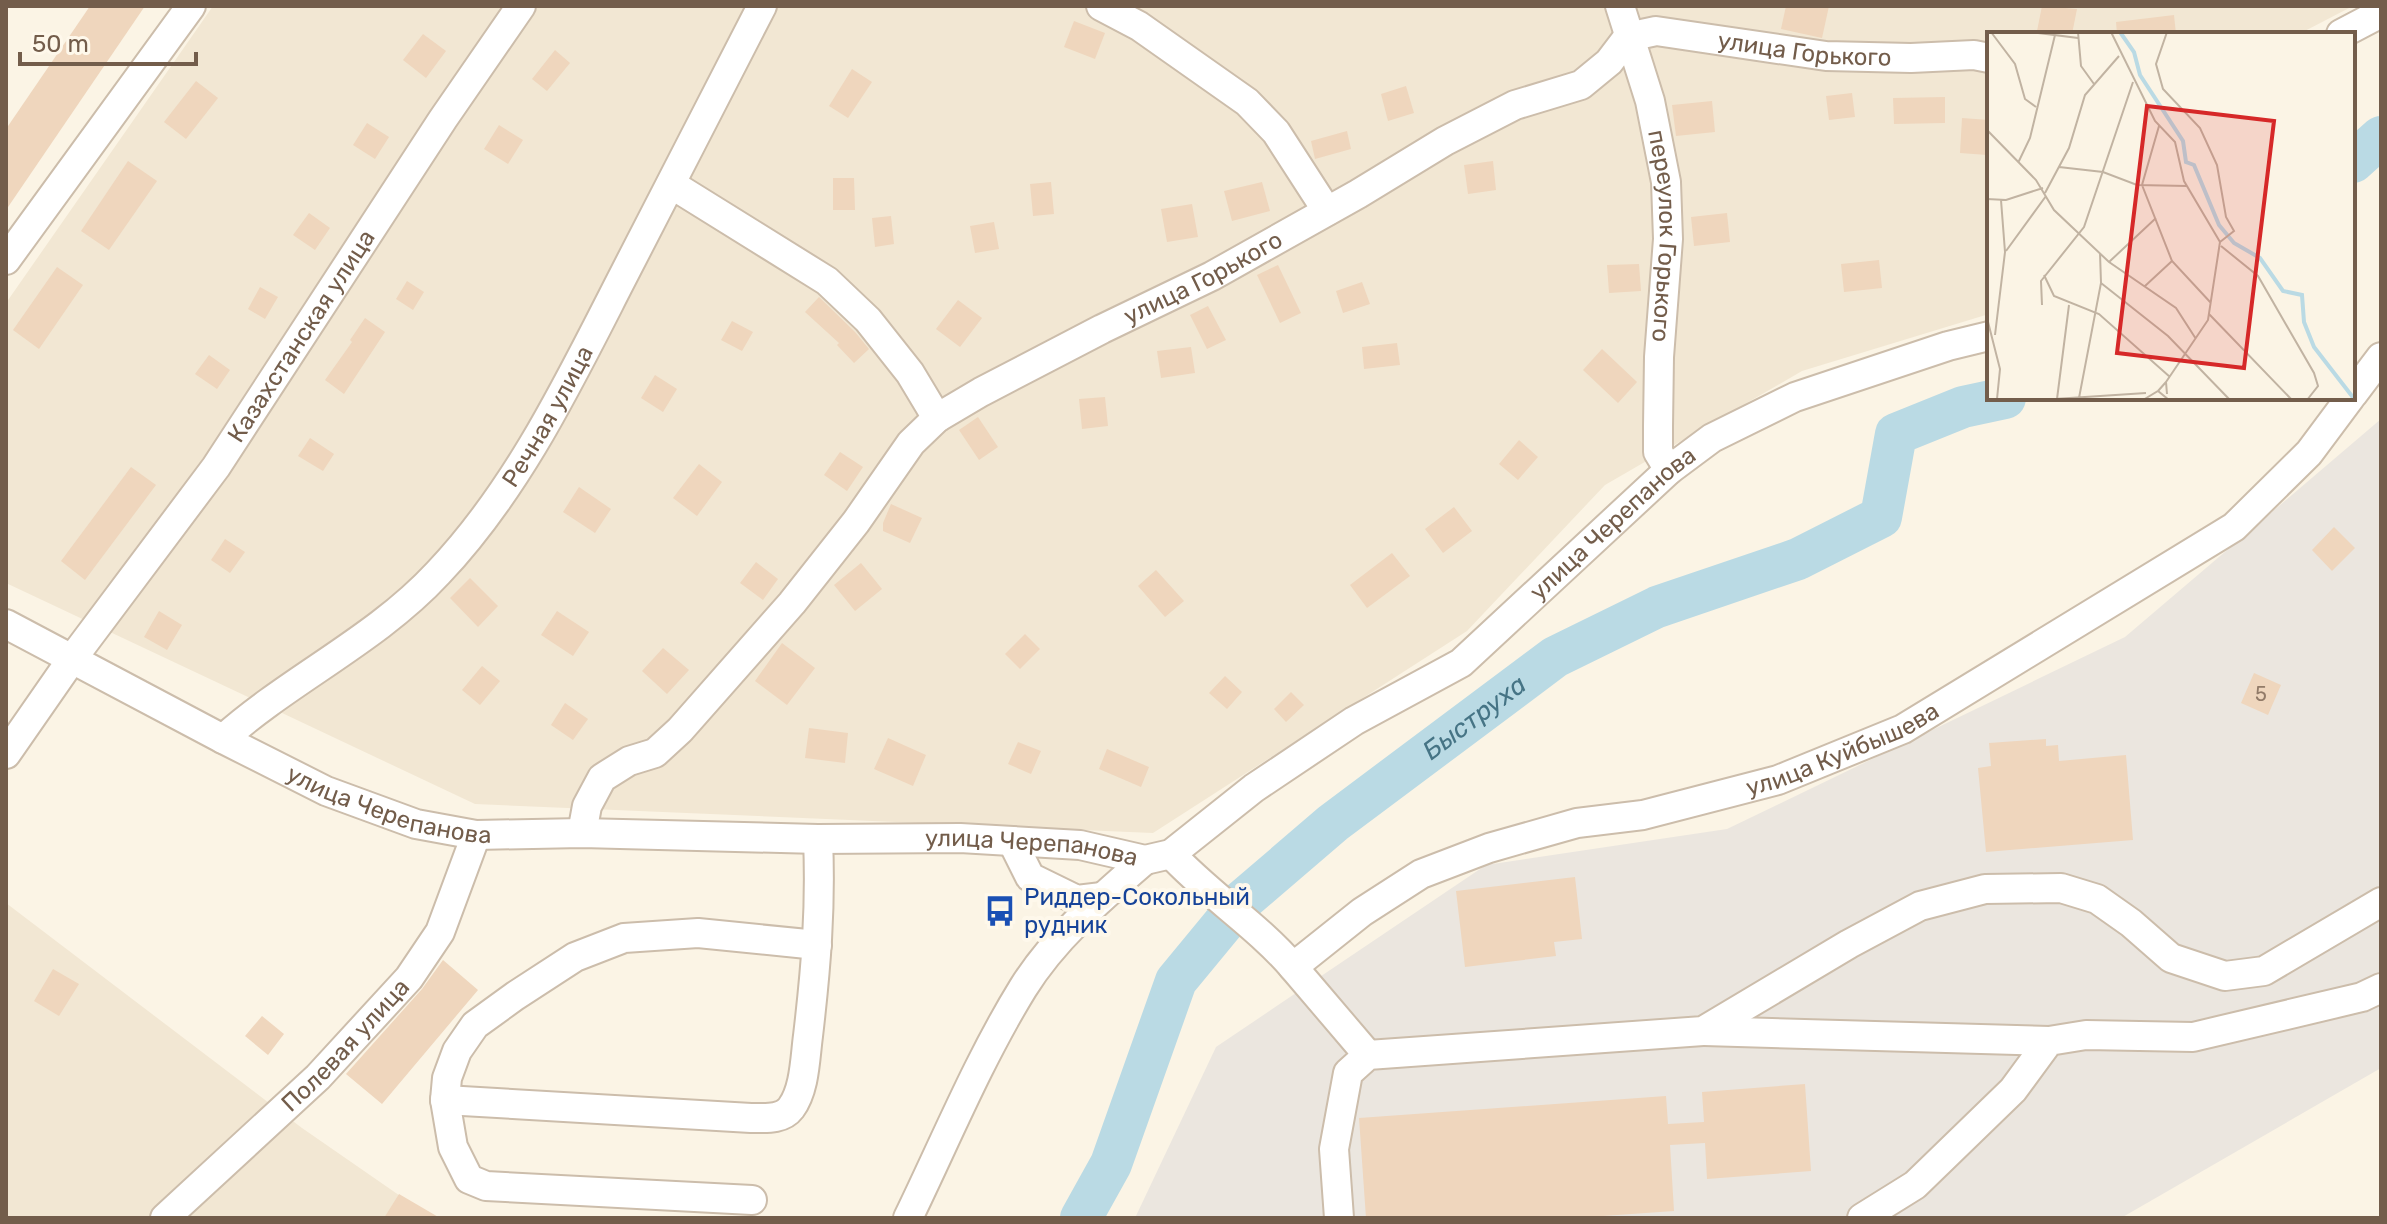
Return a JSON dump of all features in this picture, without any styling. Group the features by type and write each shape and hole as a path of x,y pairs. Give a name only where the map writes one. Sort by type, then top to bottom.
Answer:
{"street":[{"path":"7,255 191,6"},
{"name":"Казахстанская улица","path":"6,754 72,659 216,467 443,119 521,6"},
{"name":"Речная улица","path":"223,739 251,714 403,608 440,572 493,507 558,403 762,6"},
{"path":"1101,6 1139,26 1247,102 1276,132 1327,211"},
{"name":"переулок Горького","path":"1620,6 1650,101 1666,182 1668,239 1659,357 1658,452 1669,470"},
{"path":"2345,32 2381,13"},
{"name":"улица Горького","path":"582,833 587,806 602,778 629,761 655,753 680,730 792,603 856,522 911,443 937,418 1061,350 1212,276 1445,141 1515,105 1581,85 1609,62 1628,37 1656,31 1826,56 1911,58 1974,55 1987,58"},
{"path":"671,184 827,281 868,320 910,373 937,418"},
{"name":"улица Черепанова","path":"6,624 326,791 416,824 476,835 582,833 818,839 960,838 1080,845 1158,857 1354,721 1461,663 1669,470 1712,438 1795,397 1948,346 1987,336"},
{"name":"улица Куйбышева","path":"2355,392 2381,357"},
{"name":"улица Куйбышева","path":"1284,957 1421,874 1489,848 1577,823 1643,815 1778,780 1903,729 2234,527 2309,453 2349,400"},
{"name":"Полевая улица","path":"165,1218 318,1077 409,978 440,932 476,835"},
{"path":"445,1100 777,1118 791,1109 802,1082 817,945 821,900 818,839"},
{"path":"1012,841 1030,877 1077,900 1102,897"},
{"path":"908,1218 981,1065 1024,986 1065,935 1102,897 1158,857 1194,879 1284,957 1368,1055"},
{"path":"1703,1031 1849,944 1920,906 1985,889 2061,888 2097,899 2131,923 2171,958 2225,976 2264,971 2381,902"},
{"path":"752,1200 486,1186 469,1179 453,1147 445,1100 447,1078 457,1051 475,1025 575,957 624,938 698,933 817,945"},
{"path":"1339,1218 1334,1149 1342,1104 1348,1073 1368,1055 1703,1031 2049,1041 2086,1035 2193,1037 2362,997 2381,988"},
{"path":"1862,1218 1915,1185 2013,1090 2049,1041"}],"shaded area":[{"path":"213,6 2353,6 2303,32 1987,32 1987,315 1802,371 1605,485 1467,631 1153,833 475,804 6,583 6,303"},
{"name":"Риддер-Сокольный рудник","path":"2381,419 2381,1068 2121,1218 1135,1218 1216,1047 1486,865 1727,829 2125,637"},
{"path":"6,903 302,1128 432,1218 6,1218"}],"building":[{"path":"90,6 145,6 6,210 6,129"},
{"path":"1786,6 1829,6 1822,38 1781,29"},
{"path":"2042,6 2077,9 2072,32 2037,31"},
{"path":"2174,15 2176,32 2117,32 2116,22"},
{"path":"1074,21 1105,33 1095,59 1064,47"},
{"path":"423,34 446,51 426,78 403,60"},
{"path":"555,50 570,63 547,91 532,79"},
{"path":"852,69 872,82 848,118 829,106"},
{"path":"196,81 218,98 186,139 164,122"},
{"path":"1406,86 1414,113 1388,121 1381,94"},
{"path":"1852,93 1855,117 1829,120 1826,96"},
{"path":"1945,97 1945,123 1894,124 1893,98"},
{"path":"1712,101 1715,132 1676,136 1672,105"},
{"path":"1962,118 1987,120 1987,155 1960,153"},
{"path":"367,123 389,137 375,159 353,145"},
{"path":"499,125 523,140 508,164 484,149"},
{"path":"1347,131 1351,149 1315,159 1311,141"},
{"path":"128,161 157,181 109,250 81,231"},
{"path":"1493,161 1496,190 1468,194 1464,165"},
{"path":"833,178 854,178 855,210 833,210"},
{"path":"1051,182 1054,214 1033,216 1030,184"},
{"path":"1262,182 1270,211 1232,221 1224,191"},
{"path":"1192,204 1198,237 1167,242 1161,209"},
{"path":"309,213 330,228 315,250 293,235"},
{"path":"1727,213 1730,242 1694,246 1691,217"},
{"path":"891,216 894,244 875,247 872,218"},
{"path":"994,222 999,249 975,253 970,226"},
{"path":"1879,260 1882,288 1844,292 1841,264"},
{"path":"1639,264 1641,291 1609,293 1607,265"},
{"path":"1278,265 1301,313 1280,323 1257,275"},
{"path":"57,267 83,285 39,349 13,330"},
{"path":"407,281 424,292 413,310 396,299"},
{"path":"1362,282 1370,304 1343,313 1336,291"},
{"path":"260,287 278,297 265,319 248,309"},
{"path":"819,297 869,349 854,363 837,345 839,343 805,312"},
{"path":"958,300 982,318 960,347 936,329"},
{"path":"1208,306 1226,340 1207,349 1190,315"},
{"path":"365,318 385,332 344,394 325,380"},
{"path":"732,321 753,332 742,351 721,340"},
{"path":"1397,343 1400,365 1364,369 1362,347"},
{"path":"1191,347 1195,373 1161,378 1157,351"},
{"path":"1602,349 1637,382 1618,403 1583,370"},
{"path":"209,355 230,370 217,389 195,374"},
{"path":"655,375 677,389 663,412 641,398"},
{"path":"1105,397 1108,426 1082,429 1079,399"},
{"path":"978,417 998,447 979,460 959,430"},
{"path":"310,438 334,454 323,471 298,456"},
{"path":"1519,440 1538,457 1518,480 1499,464"},
{"path":"840,452 863,467 847,491 824,475"},
{"path":"699,464 722,482 697,516 673,498"},
{"path":"131,467 156,485 85,580 61,561"},
{"path":"579,487 611,509 595,533 563,512"},
{"path":"891,504 922,518 910,543 883,531"},
{"path":"1454,507 1472,531 1443,553 1425,529"},
{"path":"2334,527 2355,548 2332,571 2312,550"},
{"path":"225,539 245,552 230,573 211,560"},
{"path":"1392,553 1410,576 1367,608 1350,585"},
{"path":"756,562 778,579 763,600 740,583"},
{"path":"861,563 882,589 855,611 834,585"},
{"path":"1156,570 1184,601 1165,617 1138,586"},
{"path":"470,578 498,606 478,627 450,598"},
{"path":"159,611 182,625 167,650 144,637"},
{"path":"557,611 589,632 573,656 541,635"},
{"path":"1025,634 1040,649 1020,669 1005,654"},
{"path":"782,643 815,668 787,705 755,681"},
{"path":"663,648 689,670 667,694 642,671"},
{"path":"482,666 500,681 480,705 462,690"},
{"path":"2254,673 2281,685 2268,715 2241,703"},
{"path":"1225,676 1242,692 1227,709 1209,693"},
{"path":"1291,692 1304,705 1286,722 1274,709"},
{"path":"565,703 588,719 573,740 551,725"},
{"path":"809,728 848,733 845,763 805,758"},
{"path":"888,738 926,755 913,786 874,769"},
{"path":"2046,739 2046,746 2058,745 2059,761 2126,755 2133,840 1986,852 1978,768 1991,766 1989,743"},
{"path":"1018,742 1041,751 1031,774 1008,764"},
{"path":"1107,749 1149,767 1141,787 1099,769"},
{"path":"1575,877 1582,939 1554,942 1556,956 1465,967 1456,891"},
{"path":"443,960 478,990 382,1104 346,1074 422,989"},
{"path":"53,969 79,984 59,1016 34,1001"},
{"path":"262,1016 284,1034 268,1055 245,1036"},
{"path":"1805,1084 1811,1171 1707,1179 1705,1143 1670,1145 1674,1211 1575,1218 1366,1218 1359,1118 1666,1096 1668,1124 1704,1122 1702,1092"},
{"path":"399,1194 440,1218 384,1218"}],"waterway":[{"name":"Быструха","path":"2355,160 2381,137"},
{"name":"Быструха","path":"1081,1218 1111,1164 1176,981 1242,901 1333,823 1555,657 1657,607 1798,559 1881,517 1896,434 1963,407 1996,400"}],"place":[{"name":"Риддер-Сокольный рудник","path":"1000,911"}]}
